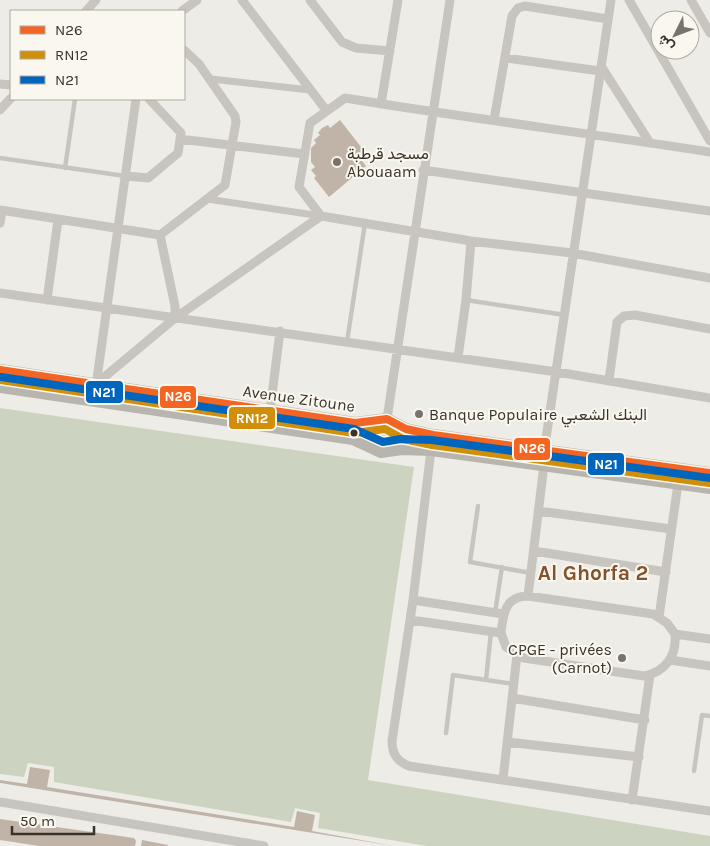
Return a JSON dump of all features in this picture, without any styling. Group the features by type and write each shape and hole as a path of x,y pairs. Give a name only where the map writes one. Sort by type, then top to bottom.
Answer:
{"main road":[{"name":"Avenue Zitoune","path":"0,370 355,423 386,421 426,433 544,452 710,473"},
{"name":"Avenue Zitoune","path":"0,387 353,439 382,452 402,448 431,450 710,488"},
{"path":"376,450 369,441 368,430 386,421 401,438 392,450"}],"street":[{"path":"87,10 96,0"},
{"path":"183,10 196,0"},
{"path":"242,0 326,110"},
{"path":"310,0 342,42 356,48 390,52"},
{"path":"381,104 398,0"},
{"path":"386,421 450,0"},
{"path":"544,452 611,0"},
{"path":"629,0 710,141"},
{"path":"691,0 710,33"},
{"path":"494,120 512,16 518,8 525,6 608,19"},
{"path":"0,223 1,210 160,235 225,185 236,122 235,116 211,79 185,51"},
{"path":"506,58 600,68"},
{"path":"600,68 650,143"},
{"path":"211,79 310,90"},
{"path":"320,216 299,187 310,123 345,98 432,113 494,120 710,152"},
{"path":"0,110 10,99"},
{"path":"94,400 136,100"},
{"path":"126,176 148,178 178,153 181,133 150,100"},
{"path":"180,139 304,154"},
{"path":"424,170 710,211"},
{"path":"207,199 471,241 572,253 710,278"},
{"path":"96,384 175,318 320,216"},
{"path":"47,300 58,220"},
{"path":"160,235 175,306 175,318"},
{"path":"458,357 466,300 471,241"},
{"path":"0,292 458,357 609,380 710,398"},
{"path":"609,380 617,322 624,316 635,315 710,329"},
{"path":"270,411 280,331"},
{"path":"431,450 413,600 392,741 394,754 403,763 410,766 710,811"},
{"path":"528,596 544,465"},
{"path":"659,617 678,484"},
{"path":"539,511 671,529"},
{"path":"534,551 666,572"},
{"path":"528,596 653,614 672,628 675,634 675,652 658,672 650,675 628,674 517,655 506,647 501,634 499,613 514,598 528,596"},
{"path":"413,600 499,613"},
{"path":"410,620 501,634"},
{"path":"675,634 710,639"},
{"path":"503,779 517,655"},
{"path":"670,660 710,666"},
{"path":"632,800 650,675"},
{"path":"512,698 645,720"},
{"path":"507,742 639,757"},
{"path":"0,802 246,845 264,846"}],"lane":[{"path":"65,168 75,100"},
{"path":"0,158 126,176"},
{"path":"346,342 365,223"},
{"path":"466,300 564,315"},
{"path":"478,506 470,562 531,572"},
{"path":"499,613 502,567"},
{"path":"486,680 491,632"},
{"path":"446,733 453,675 514,684"},
{"path":"694,771 702,715 710,716"}],"green space":[{"path":"0,408 414,467 368,780 710,836 710,846 427,846 318,828 320,813 295,808 291,822 54,782 54,767 28,763 24,777 0,774"},
{"path":"384,427 390,429 392,435 390,441 384,443 378,441 376,435 378,429"}],"building":[{"name":"مسجد قرطبة Abouaam","path":"340,120 368,156 362,161 366,166 329,197 314,178 316,176 311,170 315,167 311,162 311,148 316,143 314,140 320,135 318,133 322,128 328,125 330,128"},
{"path":"30,767 50,770 47,787 294,827 297,811 315,815 312,831 394,846 0,783 0,780 27,784"},
{"path":"0,819 134,838 136,841 135,846 39,846 0,840"},
{"path":"142,840 168,845 168,846 141,846"}],"transit line":[{"name":"N26","path":"0,370 355,423 387,419 406,429 433,435 710,473"},
{"name":"N21","path":"1,377 354,429 383,442 401,439 432,440 710,478"},
{"name":"RN12","path":"0,380 354,433 385,429 403,439 432,445 709,483"}],"place":[{"name":"مسجد قرطبة Abouaam","path":"337,162"},
{"name":"Banque Populaire البنك الشعبي","path":"419,414"},
{"name":"CPGE - privées (Carnot)","path":"622,658"}],"district":[{"name":"Al Ghorfa 2","path":"593,573"}]}
